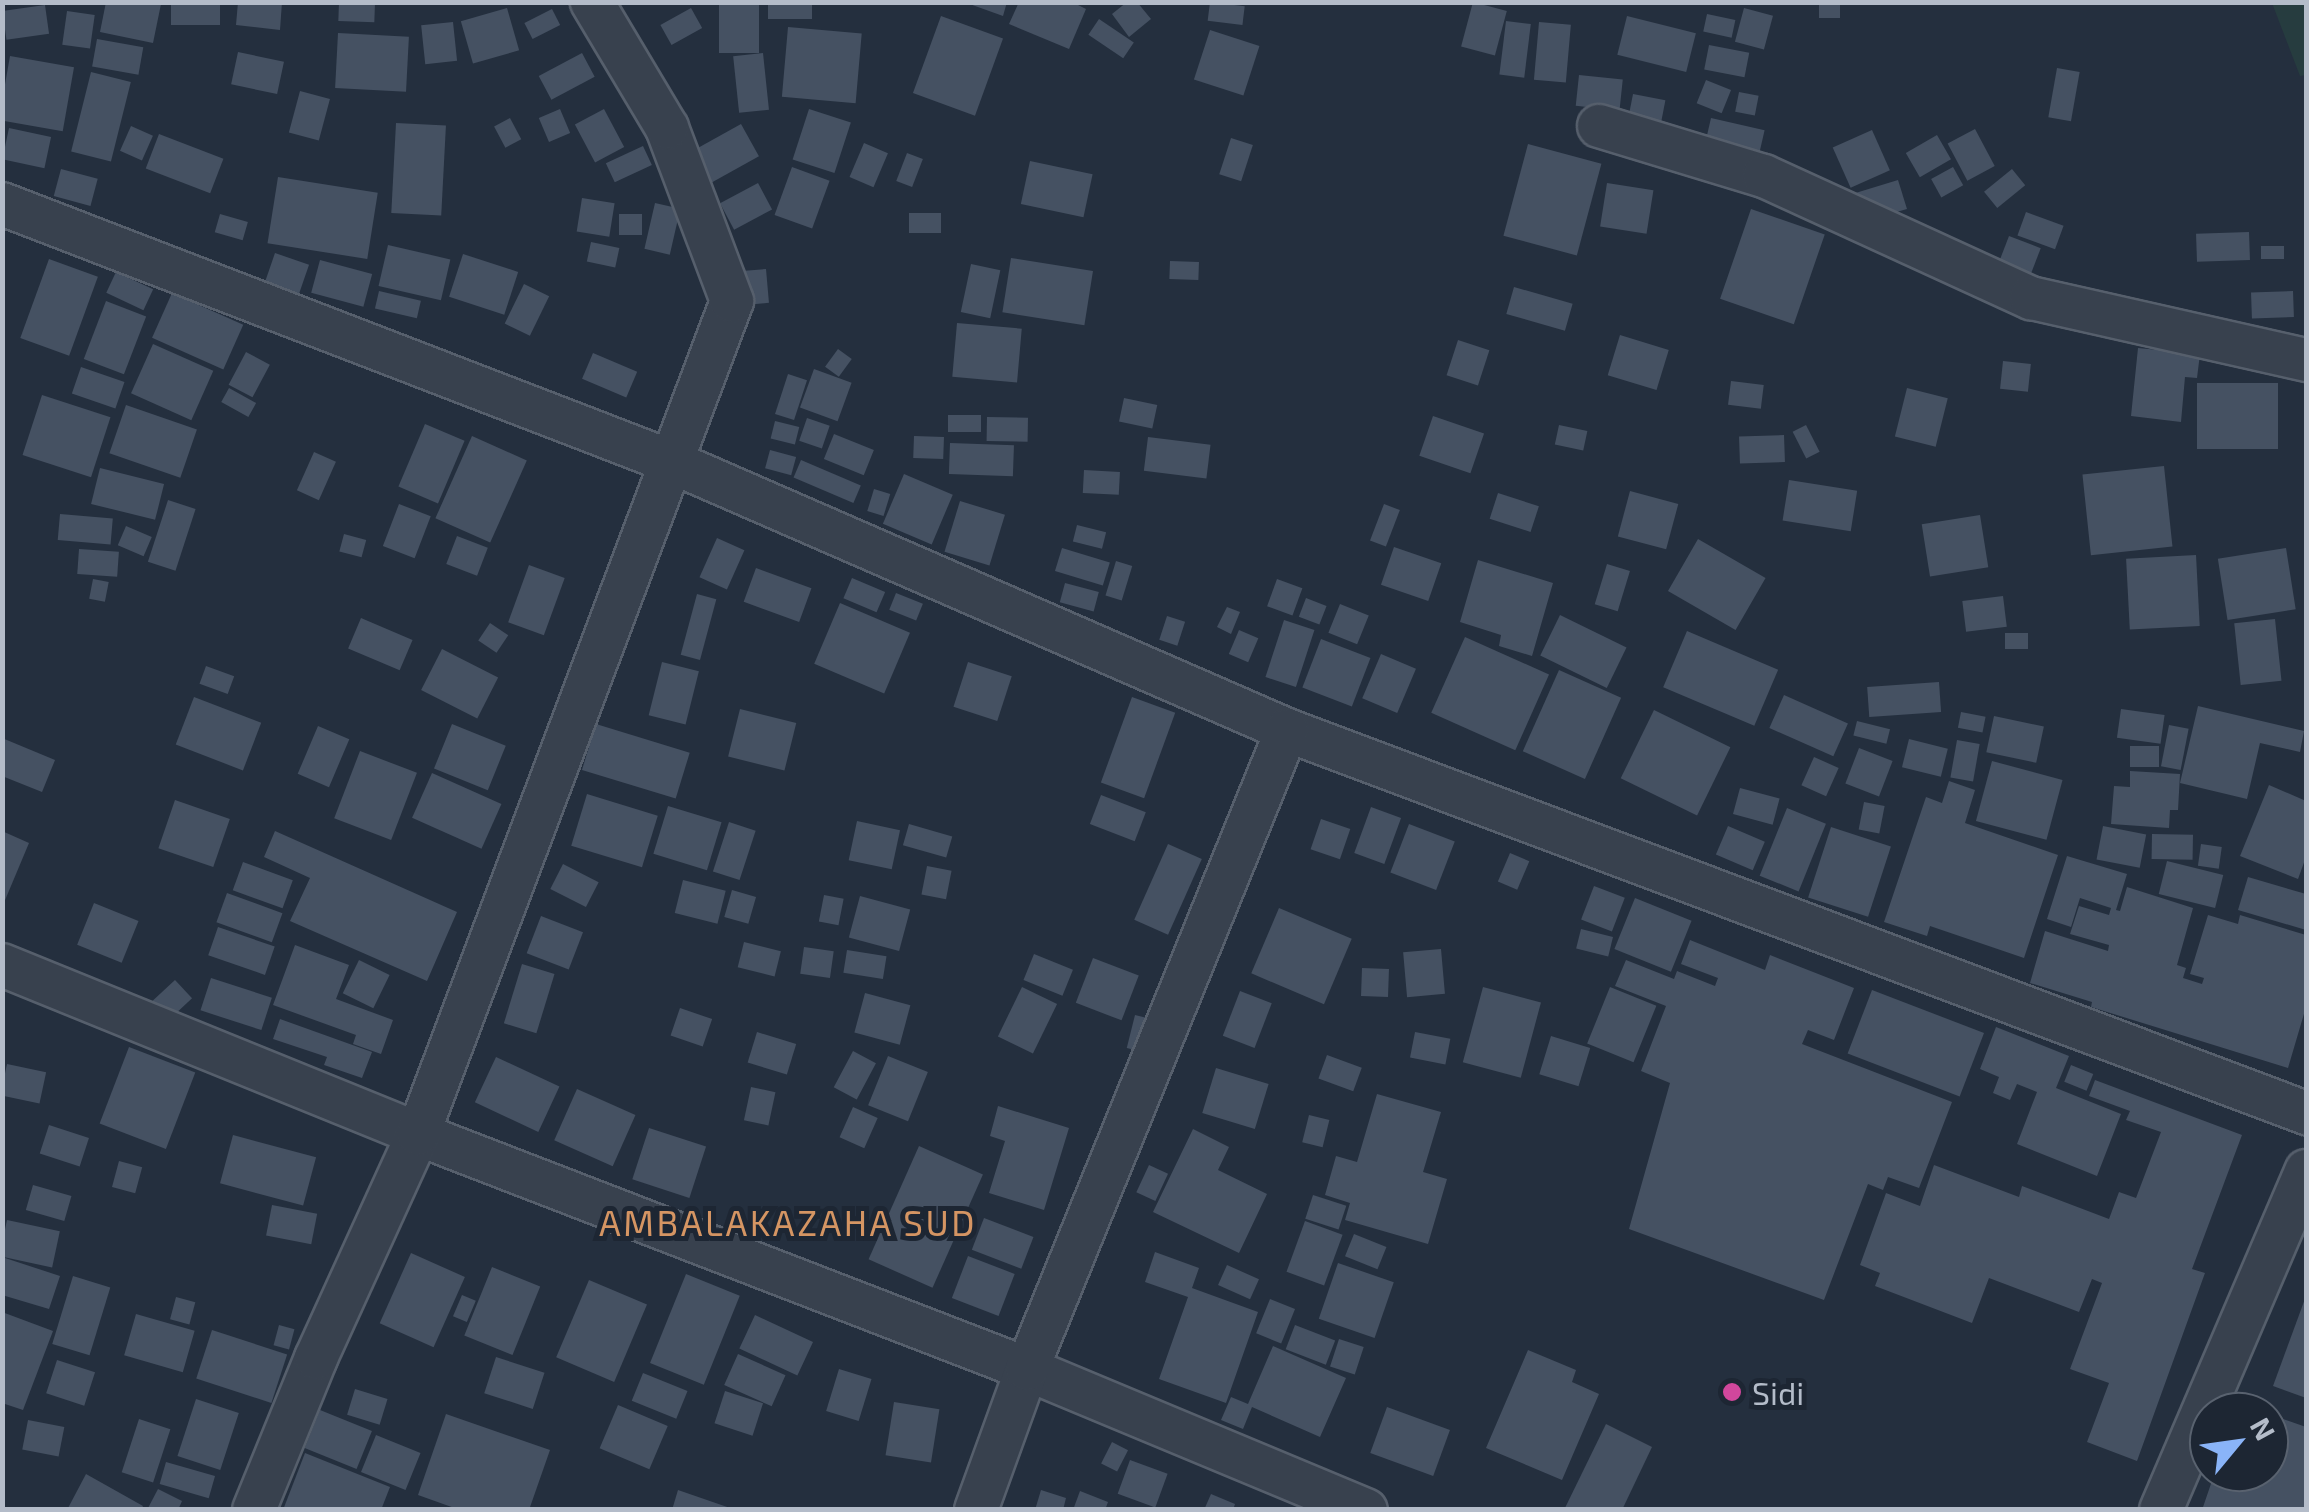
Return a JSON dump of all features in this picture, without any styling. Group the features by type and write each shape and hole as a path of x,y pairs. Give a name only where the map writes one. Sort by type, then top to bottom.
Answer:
{"street":[{"path":"254,1510 316,1358 418,1134 732,301 667,128 592,2"},
{"path":"1599,126 1764,176 2031,298 2306,360"},
{"path":"2,204 672,462 1287,730 2306,1113"},
{"path":"976,1510 1028,1369 1287,730"},
{"path":"2,965 418,1134 1028,1369 1366,1510"},
{"path":"2160,1510 2306,1171"}],"green space":[{"path":"2272,3 2306,3 2306,75 2300,76"}],"building":[{"path":"106,2 161,4 153,43 100,32"},
{"path":"171,2 220,2 220,25 171,25"},
{"path":"238,2 282,2 280,30 236,25"},
{"path":"339,2 375,3 374,22 338,21"},
{"path":"719,2 759,2 759,53 719,53"},
{"path":"768,2 812,2 812,19 768,19"},
{"path":"964,2 1007,2 1003,16"},
{"path":"1019,2 1072,2 1086,9 1069,49 1009,24"},
{"path":"1127,2 1137,2 1151,19 1129,37 1112,14"},
{"path":"1210,2 1245,6 1242,25 1208,21"},
{"path":"1473,2 1507,11 1495,55 1461,46"},
{"path":"1819,2 1840,2 1840,18 1819,18"},
{"path":"45,5 49,34 6,40 2,11"},
{"path":"507,8 519,50 473,64 461,21"},
{"path":"691,8 702,28 672,45 660,25"},
{"path":"1744,8 1773,16 1764,50 1735,42"},
{"path":"552,9 560,25 533,39 524,23"},
{"path":"67,11 95,15 90,49 62,45"},
{"path":"1707,14 1735,20 1732,38 1703,32"},
{"path":"941,16 1003,39 975,116 913,93"},
{"path":"1627,16 1696,33 1686,72 1617,55"},
{"path":"1099,19 1134,42 1123,58 1088,35"},
{"path":"1506,21 1531,24 1524,78 1499,75"},
{"path":"453,22 457,61 425,64 421,25"},
{"path":"1539,22 1571,25 1566,83 1534,80"},
{"path":"788,27 862,33 856,103 782,97"},
{"path":"1210,30 1259,46 1243,96 1194,79"},
{"path":"338,33 409,37 406,92 335,88"},
{"path":"97,39 143,47 138,75 92,67"},
{"path":"1709,45 1749,53 1744,77 1704,70"},
{"path":"238,52 284,62 277,94 231,84"},
{"path":"582,53 595,77 551,100 539,76"},
{"path":"763,53 769,110 739,113 733,56"},
{"path":"10,56 74,67 63,131 2,121"},
{"path":"2057,68 2080,72 2071,121 2048,117"},
{"path":"91,72 131,82 111,161 71,152"},
{"path":"1579,75 1623,80 1620,110 1576,106"},
{"path":"1706,80 1731,90 1722,113 1697,103"},
{"path":"300,91 330,99 319,141 289,133"},
{"path":"1739,92 1759,96 1755,115 1735,112"},
{"path":"1633,94 1665,100 1661,121 1629,115"},
{"path":"560,109 570,133 549,142 539,118"},
{"path":"604,109 624,147 595,162 575,124"},
{"path":"809,109 851,123 834,173 793,159"},
{"path":"510,118 521,139 505,148 494,126"},
{"path":"1711,118 1765,130 1757,164 1703,151"},
{"path":"396,123 446,126 441,215 391,213"},
{"path":"741,124 759,156 712,183 694,150"},
{"path":"131,126 153,136 142,160 120,151"},
{"path":"9,128 51,137 44,168 2,159"},
{"path":"1975,129 1995,166 1967,181 1948,144"},
{"path":"1872,130 1890,170 1851,188 1833,147"},
{"path":"159,134 223,159 210,193 146,169"},
{"path":"1937,135 1951,159 1920,177 1906,153"},
{"path":"1231,138 1253,145 1241,181 1219,174"},
{"path":"864,143 888,153 873,187 850,177"},
{"path":"1528,144 1601,164 1577,255 1503,236"},
{"path":"643,146 652,165 615,182 606,163"},
{"path":"907,153 923,159 912,187 896,181"},
{"path":"1030,161 1093,174 1083,217 1021,204"},
{"path":"792,167 830,181 812,229 775,215"},
{"path":"1953,167 1963,185 1941,197 1931,179"},
{"path":"61,169 98,179 90,206 54,196"},
{"path":"2012,169 2025,185 1997,208 1984,192"},
{"path":"278,177 378,193 367,259 268,243"},
{"path":"1898,180 1907,209 1872,219 1849,195"},
{"path":"758,183 772,209 734,230 720,203"},
{"path":"1607,183 1653,190 1647,234 1600,226"},
{"path":"582,198 615,203 609,237 577,232"},
{"path":"655,203 680,209 670,255 644,249"},
{"path":"1751,209 1825,234 1794,324 1720,299"},
{"path":"2026,212 2064,226 2055,249 2017,235"},
{"path":"909,213 941,213 941,233 909,233"},
{"path":"220,214 248,222 243,240 215,232"},
{"path":"619,214 642,214 642,235 619,235"},
{"path":"2249,232 2250,260 2197,262 2196,234"},
{"path":"2009,236 2041,248 2028,282 1996,270"},
{"path":"591,242 619,248 615,268 587,262"},
{"path":"388,245 450,259 441,300 379,286"},
{"path":"2261,246 2284,246 2284,259 2261,259"},
{"path":"275,253 309,265 299,294 265,282"},
{"path":"463,254 518,272 504,315 449,297"},
{"path":"1011,258 1093,271 1084,325 1002,312"},
{"path":"49,259 98,277 69,356 20,338"},
{"path":"320,260 372,274 363,307 311,293"},
{"path":"1170,261 1199,262 1198,280 1169,279"},
{"path":"971,264 1000,270 990,318 961,312"},
{"path":"766,269 769,303 748,305 745,271"},
{"path":"116,272 153,289 143,310 106,293"},
{"path":"524,284 549,296 530,336 505,324"},
{"path":"1514,287 1573,304 1565,331 1506,314"},
{"path":"379,291 421,301 417,318 375,309"},
{"path":"2293,291 2294,317 2252,318 2251,292"},
{"path":"172,293 243,325 223,369 152,338"},
{"path":"106,301 146,316 124,374 84,359"},
{"path":"957,323 1022,329 1017,382 952,377"},
{"path":"1620,335 1669,350 1656,390 1608,375"},
{"path":"1458,340 1489,350 1478,385 1447,375"},
{"path":"153,344 213,371 191,420 131,393"},
{"path":"2138,348 2200,354 2197,378 2185,377 2181,422 2131,416"},
{"path":"838,349 852,359 839,377 825,367"},
{"path":"246,352 270,365 252,397 229,385"},
{"path":"593,353 637,372 626,398 582,379"},
{"path":"2003,361 2031,364 2028,392 2000,389"},
{"path":"81,367 124,382 115,408 72,393"},
{"path":"814,369 852,383 838,421 800,408"},
{"path":"788,374 807,380 794,420 775,414"},
{"path":"1731,381 1764,385 1761,409 1728,405"},
{"path":"2197,383 2278,383 2278,449 2197,449"},
{"path":"229,388 256,403 248,417 221,402"},
{"path":"1907,388 1948,398 1936,447 1895,437"},
{"path":"42,395 110,417 91,477 23,455"},
{"path":"1124,398 1157,405 1152,429 1119,421"},
{"path":"126,405 197,429 180,478 109,453"},
{"path":"948,415 981,415 981,432 948,432"},
{"path":"1433,416 1484,434 1470,473 1419,456"},
{"path":"987,417 1028,418 1028,442 987,441"},
{"path":"807,418 830,426 822,449 799,441"},
{"path":"775,421 799,427 795,445 771,438"},
{"path":"425,424 465,441 438,503 398,487"},
{"path":"1559,425 1587,431 1583,451 1555,445"},
{"path":"1806,425 1820,452 1806,459 1793,432"},
{"path":"834,434 874,450 864,475 824,459"},
{"path":"1784,435 1785,462 1740,464 1739,437"},
{"path":"472,436 527,460 490,543 435,518"},
{"path":"914,436 944,437 943,459 913,458"},
{"path":"1148,437 1211,445 1206,478 1144,471"},
{"path":"950,443 1014,445 1013,476 949,474"},
{"path":"770,450 796,457 791,475 765,468"},
{"path":"314,452 336,462 319,500 297,490"},
{"path":"801,460 861,485 853,503 794,477"},
{"path":"2164,466 2172,547 2091,555 2082,475"},
{"path":"100,468 164,484 155,520 91,504"},
{"path":"1084,470 1120,472 1119,495 1083,493"},
{"path":"904,474 953,495 932,544 883,524"},
{"path":"1789,480 1857,491 1851,531 1783,520"},
{"path":"874,489 890,494 884,516 867,511"},
{"path":"1630,491 1678,504 1666,549 1618,536"},
{"path":"1498,493 1539,506 1531,532 1490,519"},
{"path":"168,500 196,509 175,571 148,562"},
{"path":"960,501 1005,515 989,565 945,552"},
{"path":"399,504 431,516 415,558 383,546"},
{"path":"1384,504 1400,510 1386,547 1370,540"},
{"path":"60,514 113,519 111,545 58,540"},
{"path":"1980,515 1988,567 1930,577 1922,524"},
{"path":"1077,525 1106,532 1102,549 1073,541"},
{"path":"126,526 152,537 144,556 118,545"},
{"path":"344,534 366,540 362,557 339,551"},
{"path":"457,536 488,548 477,576 446,564"},
{"path":"717,538 744,550 727,589 700,577"},
{"path":"1698,539 1766,578 1736,630 1668,591"},
{"path":"1394,547 1441,563 1428,601 1381,585"},
{"path":"1062,548 1110,563 1103,586 1055,571"},
{"path":"2286,548 2296,609 2228,620 2218,559"},
{"path":"79,549 119,552 117,577 77,574"},
{"path":"2196,555 2200,626 2130,630 2126,559"},
{"path":"1478,560 1553,583 1532,656 1499,646 1501,635 1460,622"},
{"path":"1116,561 1132,566 1122,600 1105,595"},
{"path":"1607,564 1630,571 1618,611 1595,604"},
{"path":"529,565 565,578 544,635 508,622"},
{"path":"756,568 811,588 799,622 744,602"},
{"path":"852,578 885,592 877,612 843,598"},
{"path":"93,579 109,582 105,602 89,599"},
{"path":"1277,579 1302,588 1292,615 1267,606"},
{"path":"1065,583 1099,592 1094,611 1060,602"},
{"path":"896,593 923,604 916,621 889,610"},
{"path":"697,594 716,599 700,660 681,655"},
{"path":"2003,596 2007,627 1966,632 1962,601"},
{"path":"1306,598 1327,606 1319,625 1299,617"},
{"path":"840,603 910,633 884,693 814,664"},
{"path":"1340,604 1369,616 1357,644 1328,633"},
{"path":"1227,607 1240,612 1231,634 1217,627"},
{"path":"1560,615 1627,647 1607,688 1540,655"},
{"path":"1167,616 1185,622 1177,646 1159,640"},
{"path":"361,618 413,640 400,670 348,648"},
{"path":"2275,619 2281,681 2241,685 2234,623"},
{"path":"1284,620 1314,630 1296,687 1265,677"},
{"path":"490,623 508,635 496,653 478,640"},
{"path":"1239,630 1258,638 1248,662 1229,654"},
{"path":"1687,631 1778,670 1754,726 1663,687"},
{"path":"2005,633 2028,633 2028,649 2005,649"},
{"path":"1465,637 1549,674 1515,750 1431,713"},
{"path":"1321,639 1370,658 1352,707 1302,688"},
{"path":"442,649 498,678 477,719 421,690"},
{"path":"1381,654 1416,669 1397,713 1362,698"},
{"path":"662,662 699,671 686,725 649,715"},
{"path":"968,662 1012,676 997,721 953,707"},
{"path":"206,666 234,676 228,694 200,684"},
{"path":"1559,670 1621,698 1585,779 1523,751"},
{"path":"1939,682 1941,712 1869,717 1867,687"},
{"path":"1784,695 1848,723 1833,756 1769,728"},
{"path":"194,697 261,723 243,770 176,745"},
{"path":"1132,697 1175,713 1144,798 1101,783"},
{"path":"2198,706 2304,731 2300,752 2260,743 2247,799 2180,783"},
{"path":"740,709 796,723 784,771 728,757"},
{"path":"2121,709 2165,715 2161,744 2117,738"},
{"path":"1654,710 1730,747 1697,816 1621,778"},
{"path":"1961,712 1986,717 1982,732 1958,728"},
{"path":"1994,716 2044,727 2036,763 1986,752"},
{"path":"1857,721 1890,729 1886,744 1853,736"},
{"path":"452,724 506,746 488,790 434,769"},
{"path":"596,724 690,753 676,799 582,770"},
{"path":"2169,725 2189,729 2181,770 2161,766"},
{"path":"318,726 349,739 329,787 298,774"},
{"path":"2,738 55,760 42,792 2,776"},
{"path":"1909,739 1948,749 1941,777 1902,767"},
{"path":"1957,740 1980,744 1973,781 1950,777"},
{"path":"2130,746 2159,746 2159,767 2130,767"},
{"path":"1859,748 1893,761 1879,796 1845,783"},
{"path":"360,751 417,773 391,840 334,818"},
{"path":"1814,757 1839,768 1826,796 1801,785"},
{"path":"1992,761 2063,780 2046,840 1976,821"},
{"path":"2130,771 2180,774 2178,810 2170,810 2169,828 2111,824 2114,786 2130,787"},
{"path":"432,773 501,804 481,849 412,818"},
{"path":"1949,781 1975,790 1965,823 2058,855 2024,958 1930,926 1927,936 1884,922 1926,797 1942,803"},
{"path":"2269,785 2306,801 2306,857 2298,879 2240,856"},
{"path":"1740,788 1780,799 1773,825 1733,814"},
{"path":"587,794 658,816 642,867 571,846"},
{"path":"1101,795 1146,812 1135,841 1090,824"},
{"path":"175,800 230,819 213,867 158,848"},
{"path":"1864,802 1885,806 1879,833 1859,829"},
{"path":"668,806 722,822 707,870 653,854"},
{"path":"1371,807 1401,818 1384,864 1354,853"},
{"path":"1787,808 1826,824 1799,891 1760,876"},
{"path":"1321,819 1350,829 1340,859 1311,849"},
{"path":"857,821 900,830 892,869 849,860"},
{"path":"729,822 756,831 740,880 713,871"},
{"path":"909,824 952,836 946,858 903,845"},
{"path":"1409,824 1455,842 1436,890 1390,873"},
{"path":"1728,826 1765,842 1753,870 1716,855"},
{"path":"2103,826 2146,834 2140,868 2097,859"},
{"path":"1831,827 1891,846 1868,917 1808,897"},
{"path":"2,831 29,843 3,905 2,905"},
{"path":"275,831 457,912 427,981 290,921 310,878 264,857"},
{"path":"2152,834 2193,835 2193,860 2152,859"},
{"path":"1168,844 1202,859 1168,935 1134,920"},
{"path":"2201,844 2222,847 2219,869 2198,866"},
{"path":"1510,853 1529,861 1517,890 1498,882"},
{"path":"2067,856 2127,874 2116,910 2120,911 2127,887 2193,908 2177,965 2186,968 2183,978 2202,984 2204,978 2190,974 2208,915 2238,924 2240,915 2306,935 2306,1007 2288,1068 2091,1007 2092,1002 2030,983 2045,931 2108,951 2109,945 2070,934 2079,906 2109,915 2111,908 2080,898 2071,927 2047,919"},
{"path":"2167,861 2223,875 2215,908 2159,894"},
{"path":"243,862 293,880 283,908 233,890"},
{"path":"563,864 599,882 586,907 550,889"},
{"path":"927,866 952,871 946,899 921,894"},
{"path":"2248,877 2306,894 2306,930 2238,910"},
{"path":"683,880 726,891 717,924 675,913"},
{"path":"1594,886 1625,898 1612,931 1581,920"},
{"path":"732,890 756,897 748,924 724,917"},
{"path":"227,893 282,913 272,942 216,922"},
{"path":"824,895 844,899 838,925 819,922"},
{"path":"860,896 910,909 899,951 849,938"},
{"path":"1635,898 1692,921 1671,972 1614,949"},
{"path":"94,903 139,921 122,963 77,945"},
{"path":"1279,908 1352,939 1324,1004 1251,973"},
{"path":"541,916 583,932 569,969 527,953"},
{"path":"218,927 275,947 265,975 208,955"},
{"path":"1581,929 1613,937 1608,956 1576,948"},
{"path":"1690,940 1765,970 1770,955 1854,988 1834,1040 1808,1030 1802,1044 1952,1102 1919,1188 1888,1177 1883,1190 1868,1184 1824,1300 1629,1229 1670,1083 1641,1071 1666,1006 1615,986 1626,960 1674,979 1677,971 1715,986 1718,978 1681,964"},
{"path":"744,942 781,951 775,976 738,967"},
{"path":"295,945 349,965 336,999 393,1020 381,1054 353,1044 356,1035 273,1005"},
{"path":"804,947 834,951 830,978 800,974"},
{"path":"1441,949 1445,994 1407,997 1403,952"},
{"path":"847,950 887,956 883,979 843,973"},
{"path":"1034,954 1073,970 1062,996 1024,980"},
{"path":"1093,958 1139,976 1122,1020 1076,1003"},
{"path":"359,960 390,975 373,1008 343,993"},
{"path":"522,964 555,974 536,1033 504,1023"},
{"path":"1362,968 1389,969 1388,997 1361,996"},
{"path":"211,978 272,998 261,1030 200,1010"},
{"path":"175,980 192,998 166,1022 149,1004"},
{"path":"1022,987 1057,1004 1033,1054 998,1036"},
{"path":"1483,987 1541,1003 1521,1078 1463,1062"},
{"path":"1610,987 1656,1006 1634,1062 1587,1044"},
{"path":"1872,990 1984,1033 1960,1096 1848,1053"},
{"path":"1240,991 1272,1003 1255,1048 1223,1036"},
{"path":"865,993 910,1005 900,1045 854,1033"},
{"path":"680,1008 712,1019 703,1046 671,1035"},
{"path":"1135,1015 1155,1020 1147,1053 1127,1048"},
{"path":"280,1019 372,1052 362,1078 324,1065 327,1057 273,1039"},
{"path":"1996,1027 2069,1056 2056,1088 2121,1114 2097,1176 2017,1144 2037,1092 2017,1084 2010,1100 1993,1093 1999,1077 1980,1069"},
{"path":"757,1032 796,1044 787,1075 748,1063"},
{"path":"1415,1032 1450,1039 1445,1064 1410,1058"},
{"path":"1551,1036 1590,1048 1579,1086 1539,1074"},
{"path":"129,1047 195,1072 166,1149 100,1124"},
{"path":"853,1051 876,1063 857,1099 834,1087"},
{"path":"1327,1055 1362,1068 1353,1091 1318,1078"},
{"path":"888,1056 928,1072 908,1121 868,1105"},
{"path":"496,1057 559,1087 538,1132 475,1102"},
{"path":"7,1064 46,1072 39,1104 2,1096"},
{"path":"2071,1065 2093,1074 2087,1091 2064,1082"},
{"path":"1216,1068 1269,1084 1255,1129 1202,1113"},
{"path":"2095,1080 2242,1135 2192,1269 2205,1273 2137,1461 2087,1442 2109,1383 2070,1369 2102,1283 2092,1279 2079,1312 1989,1278 1972,1323 1875,1286 1880,1273 1860,1265 1886,1193 1920,1206 1934,1165 2019,1197 2022,1186 2109,1219 2119,1192 2136,1198 2161,1132 2126,1120 2130,1111 2089,1096"},
{"path":"751,1087 775,1092 768,1125 744,1120"},
{"path":"577,1089 635,1115 613,1166 554,1140"},
{"path":"1377,1094 1441,1112 1423,1172 1447,1179 1428,1244 1345,1220 1350,1203 1325,1195 1336,1156 1357,1162"},
{"path":"998,1106 1069,1128 1044,1210 989,1193 1005,1141 990,1136"},
{"path":"853,1107 878,1118 864,1148 840,1137"},
{"path":"1309,1115 1329,1120 1323,1147 1302,1142"},
{"path":"49,1125 89,1138 80,1167 40,1154"},
{"path":"649,1128 706,1147 689,1198 632,1179"},
{"path":"1193,1129 1229,1147 1218,1170 1267,1194 1239,1253 1153,1212"},
{"path":"233,1135 316,1157 303,1206 220,1183"},
{"path":"919,1146 983,1174 933,1288 869,1259"},
{"path":"119,1161 142,1167 135,1193 112,1187"},
{"path":"1149,1165 1168,1174 1155,1201 1136,1192"},
{"path":"33,1185 71,1196 64,1221 26,1210"},
{"path":"1313,1195 1346,1206 1339,1230 1305,1219"},
{"path":"272,1205 317,1214 311,1244 266,1235"},
{"path":"984,1218 1033,1237 1021,1269 972,1250"},
{"path":"7,1220 60,1231 52,1267 2,1257"},
{"path":"1305,1221 1343,1235 1324,1285 1287,1272"},
{"path":"1354,1234 1386,1247 1377,1269 1345,1256"},
{"path":"1155,1252 1199,1268 1192,1288 1258,1312 1226,1403 1159,1379 1188,1297 1145,1282"},
{"path":"411,1253 465,1277 434,1347 380,1323"},
{"path":"968,1256 1015,1274 999,1316 952,1298"},
{"path":"2,1257 60,1276 49,1309 2,1295"},
{"path":"1338,1263 1394,1282 1375,1338 1319,1319"},
{"path":"1227,1265 1259,1279 1250,1299 1218,1285"},
{"path":"492,1267 540,1286 512,1355 464,1336"},
{"path":"686,1274 740,1296 704,1385 650,1363"},
{"path":"73,1276 110,1287 90,1355 52,1344"},
{"path":"589,1280 647,1305 614,1382 556,1357"},
{"path":"462,1295 476,1301 467,1322 453,1316"},
{"path":"2306,1296 2306,1398 2273,1386"},
{"path":"176,1297 195,1302 189,1324 170,1319"},
{"path":"1270,1299 1295,1309 1281,1343 1256,1333"},
{"path":"2,1312 53,1331 23,1410 2,1403"},
{"path":"136,1314 195,1331 183,1372 124,1355"},
{"path":"755,1315 813,1342 797,1376 739,1349"},
{"path":"279,1325 294,1329 289,1349 274,1345"},
{"path":"1295,1325 1335,1340 1326,1365 1286,1349"},
{"path":"212,1330 287,1354 271,1403 196,1379"},
{"path":"1339,1339 1364,1347 1355,1375 1330,1367"},
{"path":"1273,1346 1346,1378 1320,1437 1252,1407 1243,1429 1221,1420 1231,1397 1248,1404"},
{"path":"1528,1350 1576,1370 1572,1382 1599,1394 1562,1480 1486,1448"},
{"path":"738,1354 786,1375 772,1406 724,1385"},
{"path":"496,1357 545,1373 533,1409 484,1393"},
{"path":"57,1360 95,1372 84,1406 46,1393"},
{"path":"839,1369 872,1379 859,1421 826,1411"},
{"path":"643,1373 688,1391 676,1419 632,1401"},
{"path":"355,1389 388,1399 380,1425 347,1415"},
{"path":"725,1391 763,1403 753,1436 714,1423"},
{"path":"196,1399 239,1413 220,1470 177,1456"},
{"path":"894,1402 939,1409 931,1463 886,1455"},
{"path":"618,1405 668,1426 649,1469 600,1448"},
{"path":"1387,1407 1450,1430 1433,1476 1370,1453"},
{"path":"320,1410 372,1431 357,1469 305,1448"},
{"path":"446,1414 550,1450 529,1510 460,1510 418,1495"},
{"path":"139,1419 170,1429 153,1482 122,1472"},
{"path":"28,1420 64,1427 59,1457 22,1449"},
{"path":"2289,1421 2306,1427 2306,1510 2202,1510 2208,1492 2289,1492"},
{"path":"1606,1424 1652,1447 1622,1510 1564,1510"},
{"path":"376,1435 421,1453 406,1490 361,1472"},
{"path":"1112,1442 1128,1450 1117,1472 1101,1463"},
{"path":"305,1453 390,1487 381,1510 283,1510"},
{"path":"1130,1460 1168,1474 1155,1508 1118,1494"},
{"path":"166,1462 215,1476 209,1498 160,1484"},
{"path":"86,1474 143,1506 141,1510 67,1510"},
{"path":"158,1489 182,1501 178,1510 147,1510"},
{"path":"678,1490 733,1509 733,1510 672,1510"},
{"path":"1041,1490 1066,1498 1063,1510 1035,1510"},
{"path":"1080,1491 1108,1502 1105,1510 1073,1510"},
{"path":"1211,1494 1235,1504 1233,1510 1204,1510"}],"place":[{"name":"Sidi","path":"1732,1392"}],"district":[{"name":"AMBALAKAZAHA SUD","path":"788,1222"}]}
